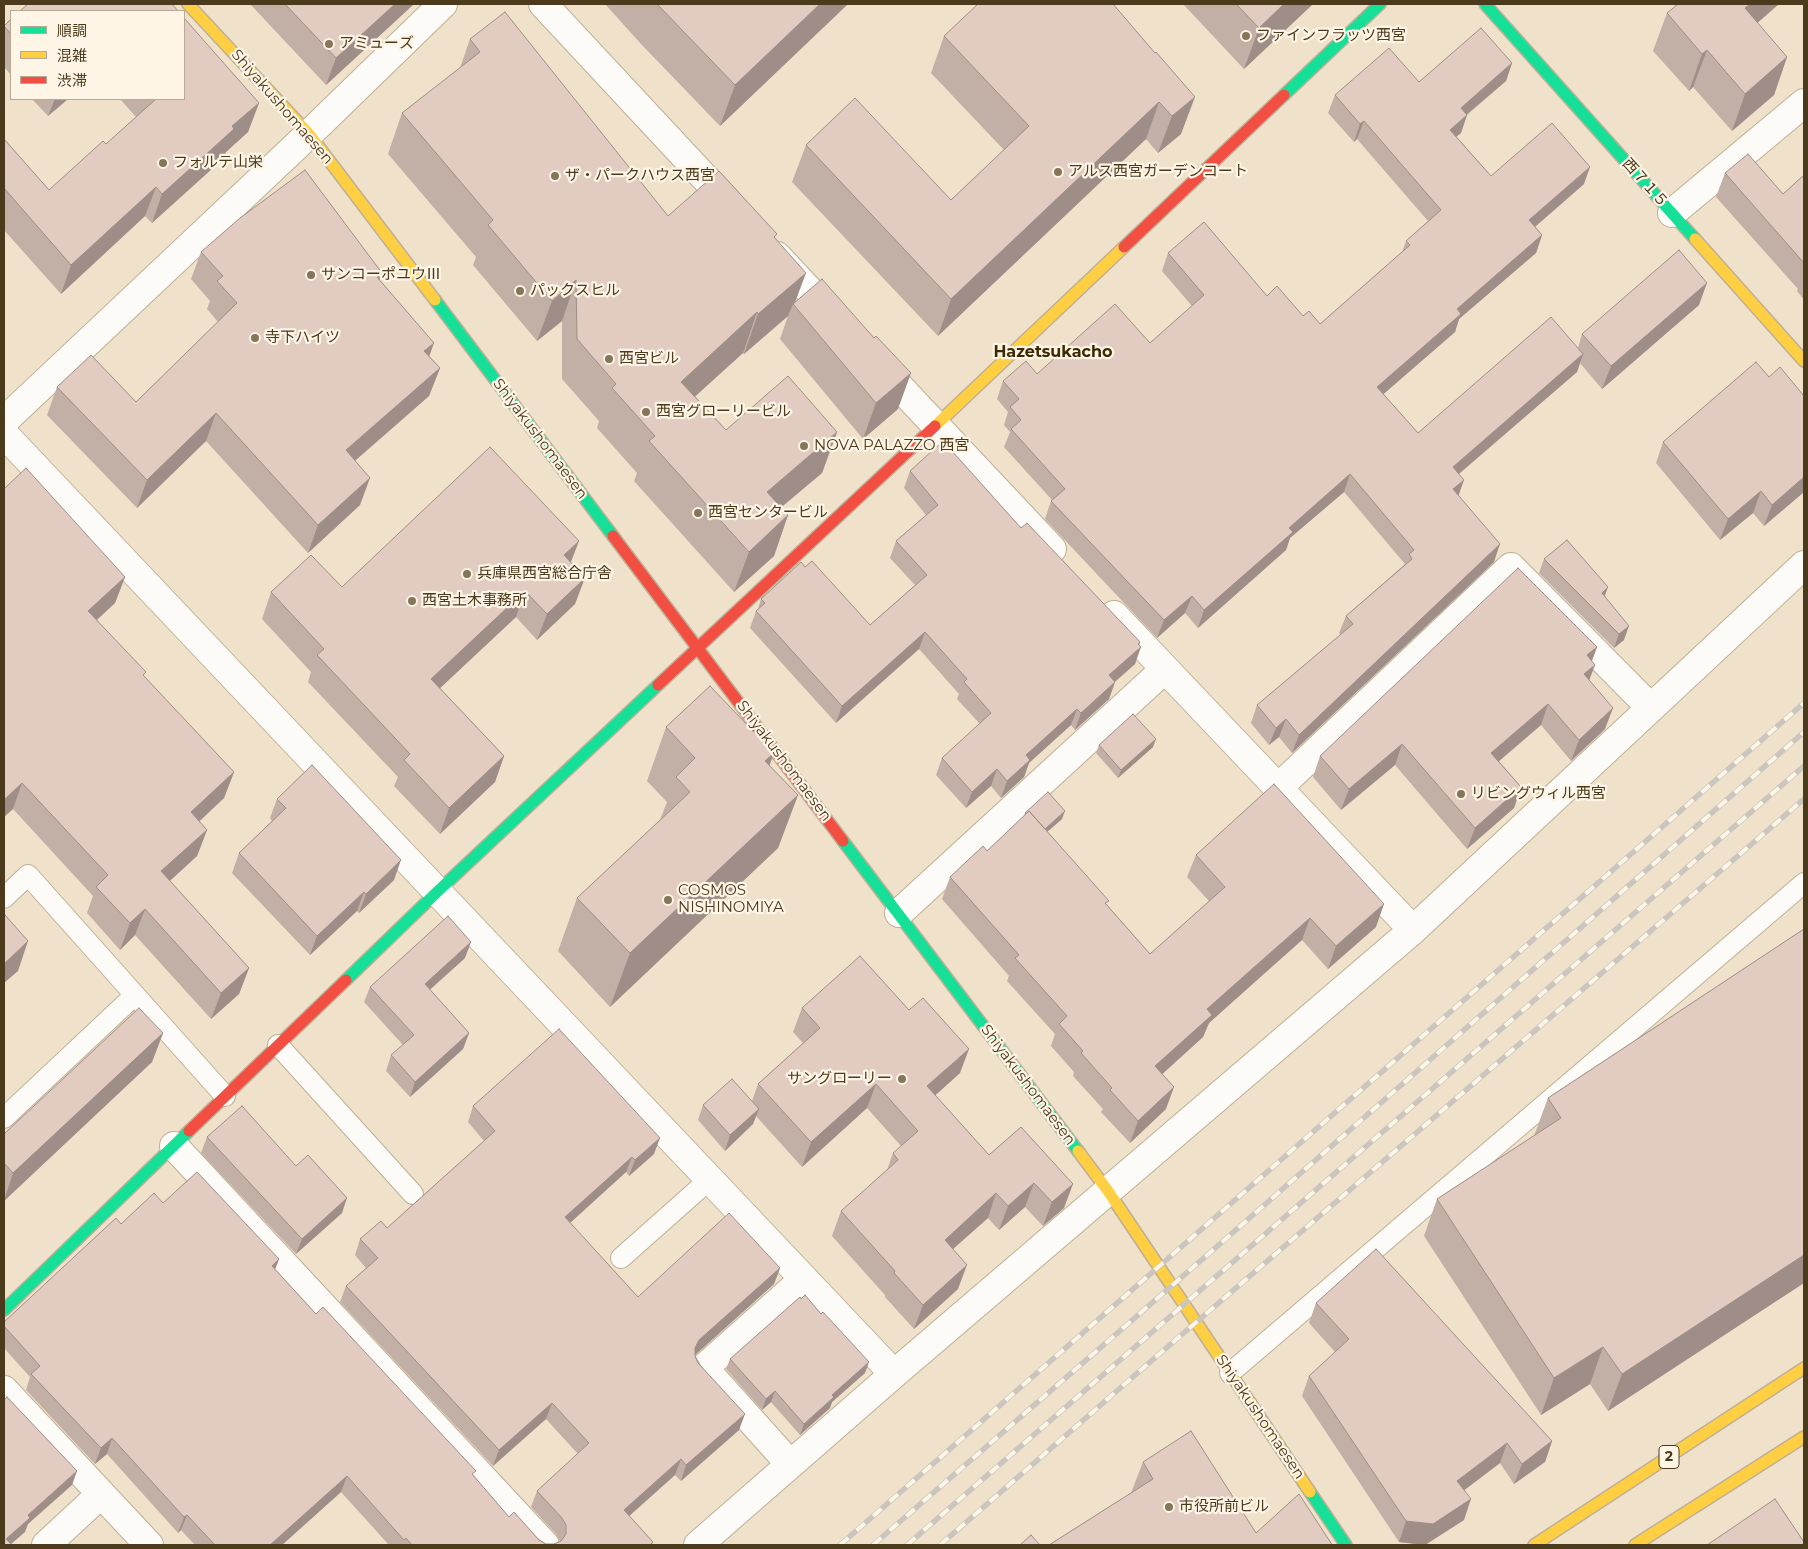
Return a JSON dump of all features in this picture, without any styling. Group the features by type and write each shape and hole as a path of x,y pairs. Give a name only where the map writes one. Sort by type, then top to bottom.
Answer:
{"main road":[{"name":"Shiyakushomaesen","path":"188,4 309,134 1108,1191 1346,1545"},
{"path":"4,1310 437,892 935,426 1380,4"},
{"name":"西７１５","path":"1485,4 1804,362"},
{"name":"2","path":"1534,1545 1804,1368"},
{"path":"1635,1545 1804,1437"}],"street":[{"path":"4,421 309,134 443,4"},
{"path":"544,4 935,426 1068,566"},
{"path":"1672,213 1804,103"},
{"path":"4,434 894,1374"},
{"path":"698,1545 894,1374 1413,930 1804,565"},
{"path":"1278,788 1511,568 1651,708"},
{"path":"1095,595 1413,930"},
{"path":"899,913 1166,669"},
{"path":"174,1146 545,1545"},
{"path":"790,1464 704,1368 804,1279"},
{"path":"4,1390 149,1545"},
{"path":"46,1545 101,1494"}],"lane":[{"path":"4,898 28,875 225,1096"},
{"path":"1230,1373 1804,883"},
{"path":"4,1118 136,995"},
{"path":"278,1045 414,1194"},
{"path":"621,1258 710,1180"}],"building":[{"path":"28,4 172,4 177,10 21,10"},
{"path":"285,4 395,4 336,58"},
{"path":"657,4 820,4 735,85"},
{"path":"978,4 1113,4 1195,97 1172,116 1159,102 951,299 806,145 855,98 951,200 1029,126 944,36"},
{"path":"1236,4 1284,4 1259,28"},
{"path":"1678,4 1750,4 1745,8 1787,57 1745,94 1707,50 1702,54 1667,13"},
{"path":"505,12 668,216 719,171 777,234 774,237 806,273 758,314 757,312 681,382 726,430 788,376 837,432 767,492 788,515 749,552 649,441 655,436 612,388 616,384 577,339 576,280 552,301 488,225 493,220 402,113 480,52 470,39"},
{"path":"185,19 259,103 232,126 234,129 162,194 156,187 71,265 4,188 4,139 49,190 103,141 106,144 155,100 185,100"},
{"path":"10,20 10,33 4,26"},
{"path":"1481,28 1512,63 1461,108 1467,115 1450,130 1491,176 1552,123 1590,167 1529,220 1542,235 1457,309 1461,314 1377,387 1418,433 1551,317 1583,354 1453,467 1464,480 1453,489 1500,544 1299,735 1286,719 1276,728 1257,705 1353,624 1346,616 1412,559 1409,554 1414,550 1350,474 1289,528 1293,532 1204,610 1192,596 1164,620 1051,501 1065,489 1011,429 1021,420 1010,407 1019,399 1003,381 1026,361 1037,374 1115,304 1150,343 1204,295 1168,253 1204,222 1267,296 1277,286 1303,316 1309,311 1320,324 1410,245 1406,241 1441,210 1364,121 1360,124 1335,95 1389,48 1419,82"},
{"path":"1748,154 1783,194 1804,175 1804,263 1725,173"},
{"path":"305,170 382,273 377,277 434,343 424,351 440,368 346,450 370,478 318,525 216,413 147,480 57,387 91,355 136,402 237,303 217,281 223,276 201,252 240,218"},
{"path":"1679,250 1707,283 1611,366 1582,334"},
{"path":"822,279 874,338 876,336 911,373 876,403 793,304"},
{"path":"1756,362 1769,377 1780,367 1804,396 1804,477 1772,505 1761,491 1728,519 1663,442"},
{"path":"943,441 1021,528 1027,523 1140,642 1138,644 1141,647 1109,675 1115,682 1081,713 1077,709 1026,755 1030,760 1007,781 997,769 972,792 942,758 991,713 964,682 967,679 925,632 842,706 756,611 765,603 761,599 801,562 805,567 812,561 870,625 927,575 896,541 938,505 910,471"},
{"path":"490,447 579,541 564,555 585,578 547,614 525,591 431,679 504,756 449,808 404,760 410,754 317,655 324,649 271,592 311,555 342,587"},
{"path":"26,468 125,577 88,611 146,672 143,675 234,772 191,812 207,830 161,871 249,968 221,993 145,909 130,923 96,887 108,875 22,783 4,800 4,489"},
{"path":"1567,540 1608,587 1602,593 1629,626 1619,634 1544,559"},
{"path":"1518,568 1597,647 1587,655 1595,665 1584,674 1613,708 1579,740 1548,704 1491,753 1521,787 1475,828 1402,744 1349,789 1320,756"},
{"path":"710,686 774,753 765,761 798,795 630,953 577,898 690,792 676,777 695,758 666,727"},
{"path":"1133,714 1156,739 1121,770 1099,745"},
{"path":"312,765 401,860 366,894 364,892 317,936 239,853 286,808 277,799"},
{"path":"1274,784 1384,904 1336,946 1310,918 1269,954 1207,1009 1212,1015 1155,1066 1174,1087 1138,1121 1110,1090 1112,1088 1081,1053 1083,1051 1059,1024 1067,1016 1015,958 1019,955 950,877 983,846 987,851 1029,811 1109,901 1105,903 1150,954 1225,887 1196,855"},
{"path":"1048,792 1065,811 1045,829 1029,811 1025,813"},
{"path":"4,916 28,941 4,964"},
{"path":"448,916 471,942 425,984 469,1033 415,1082 391,1055 414,1035 370,987"},
{"path":"1804,929 1804,1255 1622,1374 1603,1347 1554,1378 1437,1199 1561,1118 1548,1098"},
{"path":"860,956 909,1010 923,998 969,1049 927,1086 989,1155 1021,1127 1073,1184 1052,1202 1034,1183 1008,1206 996,1193 945,1240 967,1265 923,1305 841,1211 898,1160 893,1153 918,1131 876,1084 811,1142 758,1084 820,1028 802,1008"},
{"path":"139,1008 163,1033 13,1173 4,1163 4,1134"},
{"path":"559,1029 660,1138 635,1160 632,1157 565,1217 638,1297 729,1213 780,1268 699,1340 695,1348 695,1356 698,1363 745,1414 686,1465 681,1459 624,1510 653,1542 650,1545 412,1545 406,1538 404,1540 347,1476 270,1545 215,1545 187,1515 184,1517 112,1438 101,1448 31,1374 40,1366 4,1326 4,1322 116,1218 121,1224 154,1193 163,1203 197,1172 279,1259 272,1266 316,1314 323,1307 476,1471 472,1474 509,1517 514,1512 539,1540 546,1544 554,1544 561,1541 566,1534 566,1525 537,1491 589,1443 552,1403 499,1450 346,1286 378,1258 360,1239 381,1221 387,1228 495,1131 473,1106"},
{"path":"732,1079 759,1109 730,1135 703,1105"},
{"path":"242,1106 296,1166 308,1155 347,1198 302,1239 207,1137"},
{"path":"1376,1249 1552,1441 1522,1464 1507,1443 1457,1481 1471,1499 1433,1524 1406,1521 1309,1376 1349,1339 1316,1303"},
{"path":"805,1295 821,1314 823,1312 869,1362 832,1395 834,1397 804,1424 775,1391 766,1399 730,1359 800,1297 801,1299"},
{"path":"7,1397 77,1471 28,1515 30,1518 6,1539 12,1545 4,1545 4,1400"},
{"path":"1191,1431 1256,1533 1299,1494 1332,1545 1049,1545 1153,1479 1143,1462"},
{"path":"1775,1499 1804,1542 1804,1545 1707,1545"},
{"path":"1031,1535 1040,1545 1020,1545"}],"railway":[{"path":"840,1545 1804,703"},
{"path":"873,1545 1804,732"},
{"path":"907,1545 1804,766"},
{"path":"940,1545 1804,799"}],"traffic: fast":[{"path":"1284,95 1380,4"},
{"path":"1485,4 1695,239"},
{"path":"435,300 613,536"},
{"path":"346,980 658,685"},
{"path":"843,841 1078,1151"},
{"path":"4,1310 189,1131"},
{"path":"1310,1492 1346,1545"}],"traffic: slow":[{"path":"188,4 309,134 435,300"},
{"path":"1695,239 1804,361"},
{"path":"935,426 1124,247"},
{"path":"1078,1151 1108,1191 1310,1492"},
{"path":"1534,1545 1804,1368"},
{"path":"1635,1545 1804,1437"}],"traffic: jam":[{"path":"1124,247 1284,95"},
{"path":"658,685 935,426"},
{"path":"613,536 843,841"},
{"path":"189,1131 346,980"}],"place":[{"name":"ファインフラッツ西宮","path":"1246,36"},
{"name":"アミューズ","path":"329,44"},
{"name":"フォルテ山栄","path":"163,163"},
{"name":"アルス西宮ガーデンコート","path":"1058,172"},
{"name":"ザ・パークハウス西宮","path":"555,176"},
{"name":"サンコーポユウⅢ","path":"311,275"},
{"name":"パックスヒル","path":"520,291"},
{"name":"寺下ハイツ","path":"255,338"},
{"name":"西宮ビル","path":"609,359"},
{"name":"西宮グローリービル","path":"646,412"},
{"name":"NOVA PALAZZO 西宮","path":"804,446"},
{"name":"西宮センタービル","path":"698,513"},
{"name":"兵庫県西宮総合庁舎","path":"467,574"},
{"name":"西宮土木事務所","path":"412,601"},
{"name":"リビングウィル西宮","path":"1461,794"},
{"name":"COSMOS NISHINOMIYA","path":"668,900"},
{"name":"サングローリー","path":"902,1079"},
{"name":"市役所前ビル","path":"1169,1507"}],"district":[{"name":"Hazetsukacho","path":"1053,352"}]}
